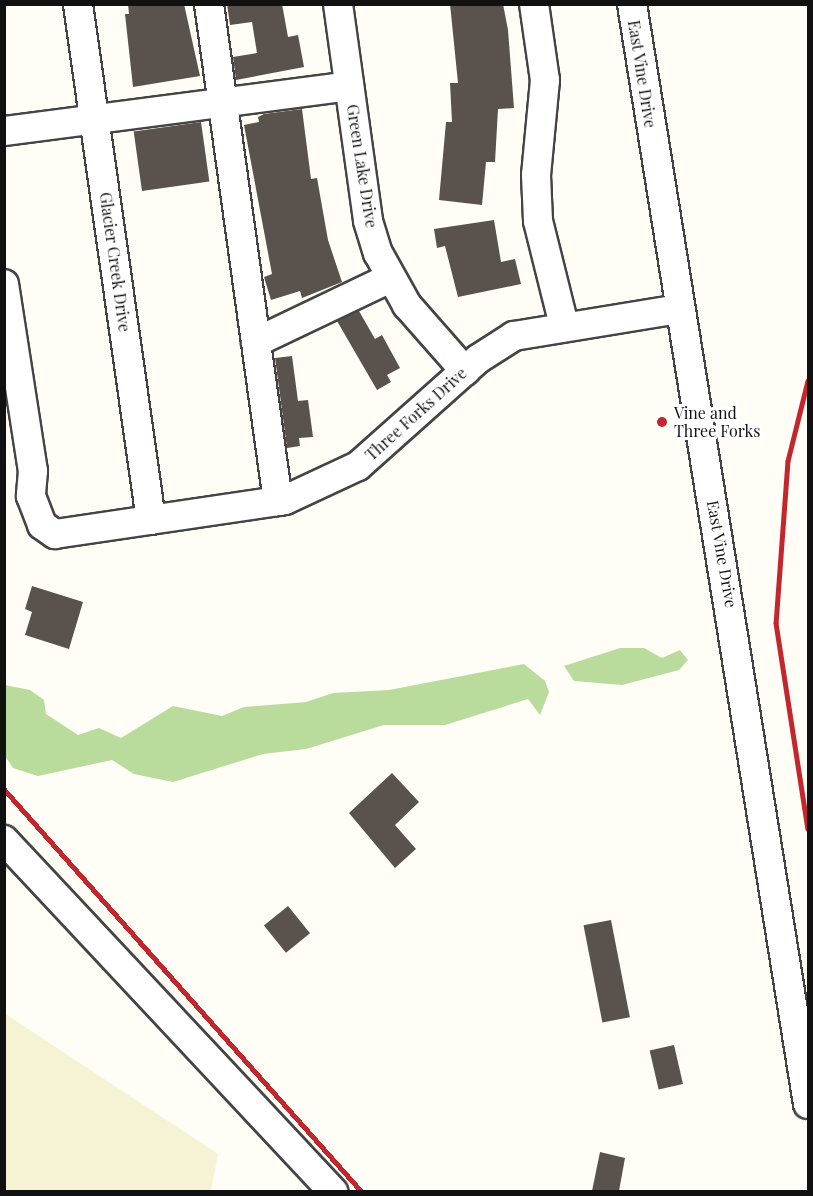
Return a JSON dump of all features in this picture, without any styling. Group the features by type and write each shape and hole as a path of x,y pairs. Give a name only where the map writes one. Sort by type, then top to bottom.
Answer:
{"street":[{"name":"Glacier Creek Drive","path":"78,4 151,520"},
{"path":"209,4 278,501"},
{"name":"Green Lake Drive","path":"338,4 368,220 390,278 407,305 465,371"},
{"path":"534,4 545,80 536,175 538,221 564,325"},
{"name":"East Vine Drive","path":"632,4 679,309 742,669 808,1104"},
{"path":"4,131 349,86"},
{"path":"256,342 390,278"},
{"name":"Three Forks Drive","path":"4,284 33,471 31,496 42,525 55,534 69,535 278,501 358,466 465,371 514,336 564,325 679,309"},
{"path":"4,840 333,1191"}],"shaded area":[{"path":"4,1013 218,1154 211,1191 5,1191"}],"green space":[{"path":"620,648 644,648 662,658 680,650 688,660 679,670 622,685 574,681 564,666"},
{"path":"524,664 545,681 549,692 540,715 528,699 445,725 384,725 306,749 263,754 173,782 134,774 112,760 38,776 13,768 5,756 5,685 30,690 44,700 46,714 78,735 99,728 121,738 173,706 222,716 244,707 306,702 333,693 389,690"}],"building":[{"path":"128,4 184,4 200,76 133,87 125,14 129,14"},
{"path":"227,4 282,4 288,37 298,35 304,67 236,80 233,57 257,53 252,22 230,25"},
{"path":"450,4 503,4 508,30 514,108 498,109 495,162 486,162 482,205 439,200 446,122 452,122 450,83 458,83"},
{"path":"302,109 311,179 317,178 328,240 342,282 302,298 300,291 271,300 264,277 272,274 244,125 259,122 258,117 264,114"},
{"path":"201,122 209,181 142,191 134,131"},
{"path":"494,220 501,262 515,259 521,284 458,297 445,246 437,248 434,229"},
{"path":"359,311 375,339 382,335 400,368 387,375 391,382 377,390 337,321"},
{"path":"292,356 298,401 308,400 313,437 299,438 300,446 287,448 275,358"},
{"path":"32,586 83,602 69,649 25,635 32,612 25,609"},
{"path":"392,773 419,802 395,825 416,849 395,868 349,813"},
{"path":"288,906 310,933 286,953 264,926"},
{"path":"611,920 630,1017 602,1023 584,925"},
{"path":"674,1045 683,1084 659,1090 650,1051"},
{"path":"600,1152 625,1158 619,1191 592,1191"}],"railway":[{"path":"808,381 788,461 776,623 808,829"},
{"path":"4,789 362,1192"}],"place":[{"name":"Vine and Three Forks","path":"662,422"}]}
